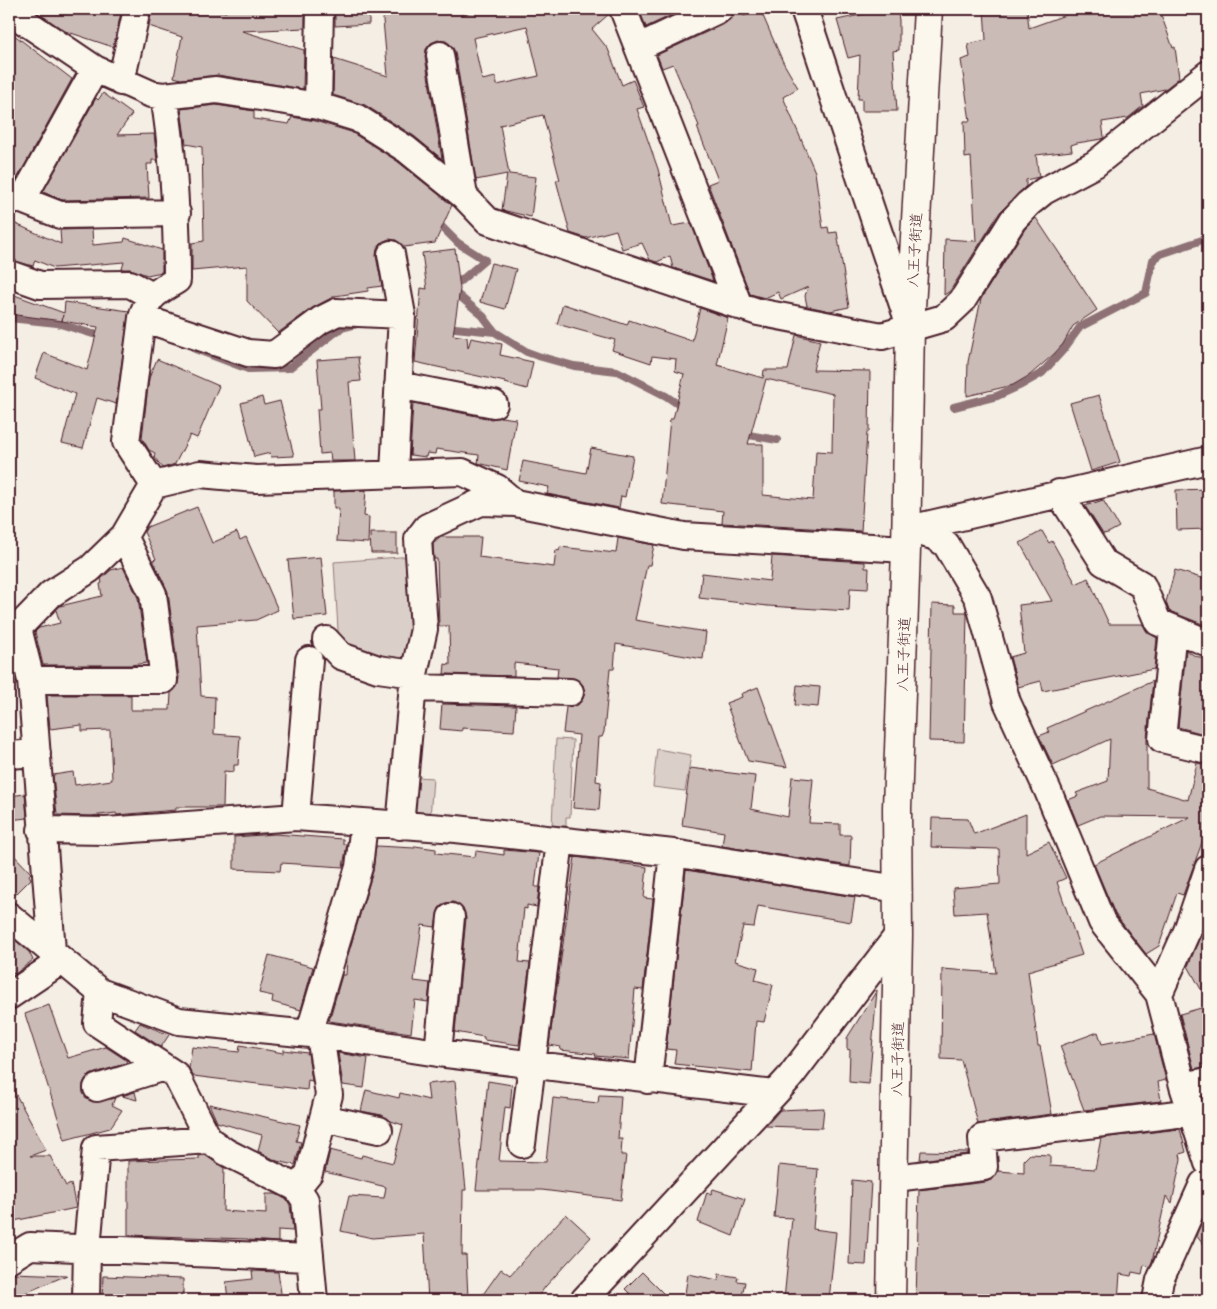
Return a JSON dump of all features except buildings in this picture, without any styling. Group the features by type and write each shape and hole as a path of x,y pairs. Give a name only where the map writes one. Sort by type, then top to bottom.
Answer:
{"highway":[{"name":"八王子街道","path":"891,1300 895,1178 898,935 897,808 906,539 910,326 928,9"}],"street":[{"path":"121,82 137,9"},
{"path":"318,106 320,9"},
{"path":"623,9 740,306"},
{"path":"639,47 720,9"},
{"path":"804,9 910,326"},
{"path":"9,11 95,69 151,94 164,96 216,90 318,106 357,118 406,149 464,196 488,221 758,312 882,336 910,326 944,318 962,301 1013,220 1028,204 1044,191 1095,164 1208,74"},
{"path":"440,55 464,196"},
{"path":"95,69 15,198 60,215 177,213"},
{"path":"154,485 126,442 147,307 177,280 177,213 170,136 164,96"},
{"path":"391,254 402,315 394,473"},
{"path":"9,274 40,285 130,284 147,307 248,353 274,355 321,320 337,312 402,315"},
{"path":"398,386 494,404"},
{"path":"906,539 1059,493 1208,460"},
{"path":"56,956 41,830 31,680 13,625 51,594 90,569 124,536 154,485 200,474 256,479 462,472 497,488 515,503"},
{"path":"1059,493 1103,562 1142,585 1158,622 1208,642"},
{"path":"400,826 414,681 424,629 418,539 427,527 481,502 515,503 684,536 906,539 933,536 946,544 978,598 1007,702 1048,792 1102,922 1159,994 1183,1086 1208,1163"},
{"path":"31,680 164,680 153,594 124,536"},
{"path":"1173,629 1162,739 1208,750"},
{"path":"326,640 341,656 414,681 570,692"},
{"path":"296,817 309,660"},
{"path":"9,755 37,753"},
{"path":"41,830 106,831 296,817 560,840 673,853 898,889"},
{"path":"297,1188 308,1173 329,1095 314,1035 359,867 364,824"},
{"path":"522,1144 534,1065 560,840"},
{"path":"648,1080 673,853"},
{"path":"1159,994 1186,931 1208,869"},
{"path":"9,916 100,992 179,1021 314,1035 648,1080 774,1094"},
{"path":"438,1053 443,932"},
{"path":"584,1300 774,1094 806,1056 898,935"},
{"path":"9,996 56,956"},
{"path":"100,992 97,1023 176,1075 210,1140 226,1152 297,1188 305,1200 314,1300"},
{"path":"96,1088 164,1067"},
{"path":"1183,1086 1208,1081"},
{"path":"895,1178 984,1167 982,1138 1192,1112"},
{"path":"323,1118 379,1130"},
{"path":"86,1300 87,1248 96,1148 210,1140"},
{"path":"1156,1300 1160,1280 1203,1184 1208,1180"},
{"path":"9,1259 30,1246 309,1258"}],"shaded area":[{"path":"413,556 420,626 407,668 339,647 334,562"},
{"path":"556,739 573,740 570,817 566,817 566,826 552,826"},
{"path":"657,749 691,755 685,791 653,787"},
{"path":"417,777 433,778 430,818 409,817"}],"waterway":[{"path":"436,221 458,243 485,260 451,289 483,316 495,332"},
{"path":"954,407 997,396 1042,373 1064,349 1080,327 1146,293 1153,260 1161,254 1208,238"},
{"path":"9,318 57,323 93,334 105,334"},
{"path":"195,349 248,369 289,368 341,328 361,323"},
{"path":"445,327 495,332 527,352 538,356 574,366 617,371 666,396 685,409"},
{"path":"743,434 777,440"}]}
